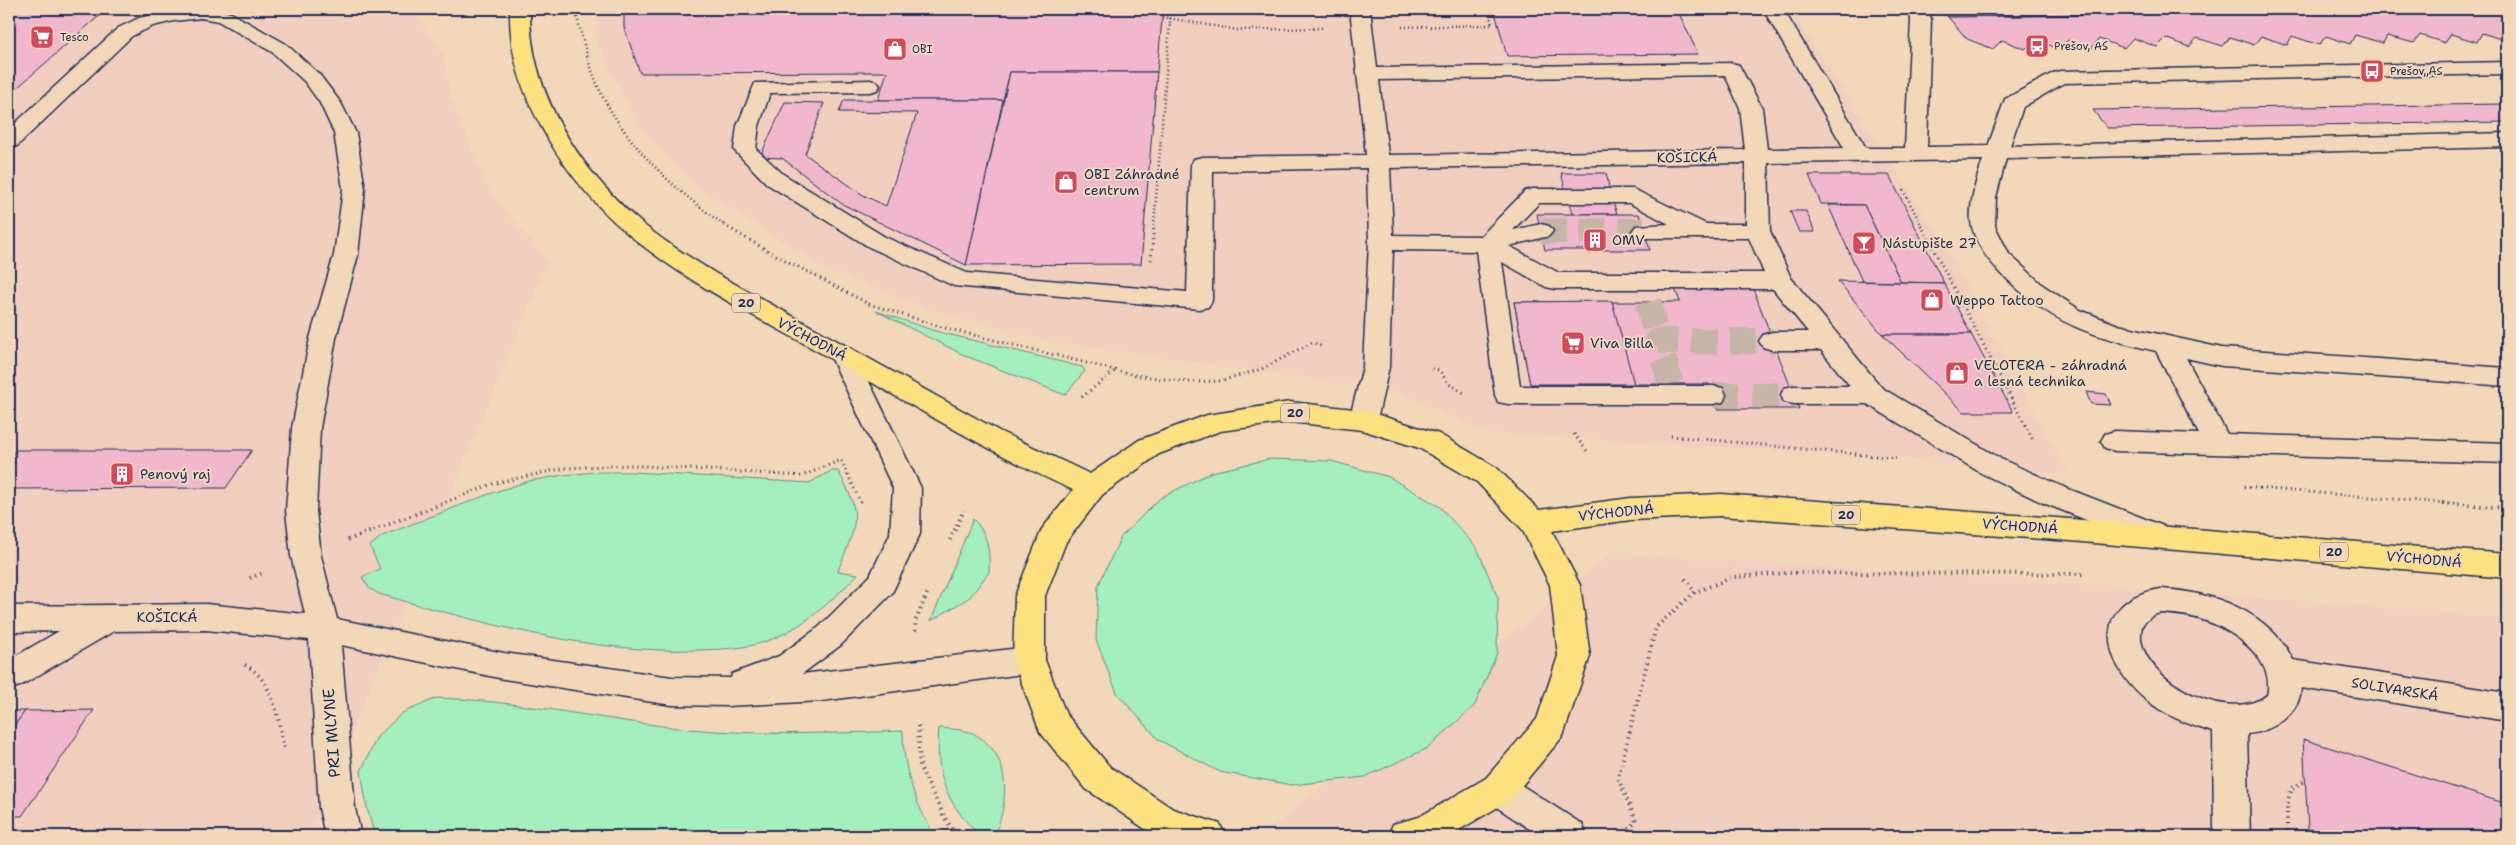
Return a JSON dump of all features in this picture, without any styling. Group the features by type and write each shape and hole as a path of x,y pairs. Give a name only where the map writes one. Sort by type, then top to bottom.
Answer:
{"main road":[{"name":"VÝCHODNÁ","path":"520,9 519,28 530,84 555,140 589,186 649,243 739,300 843,355 1014,451 1092,487"},
{"name":"20","path":"1207,836 1156,829 1098,778 1052,722 1029,660 1030,596 1053,537 1092,487 1149,447 1217,422 1290,412 1364,420 1429,441 1487,475 1533,522 1566,585 1574,656 1551,726 1498,789 1426,831 1406,836"},
{"name":"VÝCHODNÁ","path":"1533,522 1631,509 1721,505 2160,537 2507,566"}],"street":[{"path":"1773,9 1859,155"},
{"path":"1916,154 1921,19 1918,9"},
{"name":"PRI MLYNE","path":"9,141 125,32 146,22 174,14 201,12 224,17 279,48 312,78 330,103 345,133 354,189 346,255 323,338 306,428 301,511 306,556 324,630 337,808 343,836"},
{"path":"1361,18 1378,161 1381,242 1376,367 1364,420"},
{"path":"2507,68 2060,77 2013,104 1996,153 1984,197 1984,226 1999,258 2035,292 2071,316 2112,332 2222,357 2507,377"},
{"path":"1368,74 1732,69 1751,108 1757,156 1758,231 1780,281 1872,395 1991,466 2051,494 2160,537"},
{"name":"KOŠICKÁ","path":"870,86 762,87 748,126 745,150 775,179 877,242 963,280 1199,301 1202,164 1996,153 2507,140"},
{"path":"1487,244 1533,196 1633,196 1702,231"},
{"path":"1381,242 1487,244 1541,230"},
{"path":"1644,231 1758,231"},
{"path":"1487,244 1555,280 1645,291 1780,281"},
{"path":"1487,244 1508,395 1673,390 1713,395"},
{"path":"1772,341 1828,341"},
{"path":"2166,344 2218,444"},
{"path":"727,692 790,664 830,636 881,584 905,534 906,488 843,355"},
{"path":"1794,396 1872,395"},
{"path":"2115,441 2507,453"},
{"path":"2162,601 2184,601 2209,608 2232,618 2255,634 2272,652 2283,672 2285,690 2280,706 2266,716 2245,721 2230,720 2192,711 2165,696 2143,676 2129,656 2124,635 2128,618 2141,606 2162,601"},
{"path":"9,676 109,617"},
{"name":"KOŠICKÁ","path":"9,619 206,617 324,630 504,666 672,691 727,692 822,687 1029,660"},
{"name":"SOLIVARSKÁ","path":"2283,672 2507,707"},
{"path":"2230,720 2232,836"},
{"path":"1498,789 1569,836"}],"path":[{"path":"1150,264 1171,9"},
{"path":"1162,17 1237,30 1361,18 1492,25 1488,9"},
{"path":"1885,155 2036,445"},
{"path":"1082,397 1116,370"},
{"path":"1573,432 1587,451"},
{"path":"1667,435 1905,458"},
{"path":"206,617 223,588 495,483 564,468 630,465 802,476 841,460 862,504"},
{"path":"2238,486 2507,508"},
{"path":"1629,829 1636,821 1618,778 1656,627 1695,592 1734,577 1790,573 2087,574"},
{"path":"1685,579 1695,592"},
{"path":"237,662 253,668 271,692 286,756"},
{"path":"918,726 920,767 945,818 957,836"},
{"path":"2287,836 2287,803 2292,788 2305,781"}],"shaded area":[{"path":"9,9 411,9 444,55 450,96 491,194 548,261 308,836 9,836"},
{"path":"597,9 1790,9 1940,237 2069,475 1895,458 1489,433 1395,391 1044,340 926,308 826,268 699,189 640,128 595,39"},
{"path":"1612,553 2163,590 2507,618 2507,836 1261,836"}],"green space":[{"path":"876,311 935,331 1082,367 1085,371 1065,395 966,356"},
{"path":"1270,459 1331,461 1389,477 1440,507 1477,548 1498,598 1497,653 1475,705 1428,748 1365,777 1292,785 1220,772 1159,740 1117,693 1096,640 1098,586 1121,537 1160,498 1212,472"},
{"path":"831,471 838,471 854,510 853,531 838,571 858,574 827,604 793,629 767,641 750,646 699,650 658,650 577,642 497,626 379,594 369,588 362,577 380,569 370,546 382,536 489,494 529,481 596,472 634,472 809,483"},
{"path":"973,519 982,531 987,543 989,572 970,597 931,621"},
{"path":"437,698 521,705 692,729 752,733 903,731 908,773 916,799 935,836 375,836 367,808 361,771 377,737 402,713"},
{"path":"939,728 970,732 984,740 994,751 1004,778 1005,792 1003,808 994,836 981,836 959,813 951,800 941,774 938,745"}],"building":[{"name":"Tesco","path":"9,9 107,9 9,95"},
{"name":"OBI","path":"624,9 1163,9 1157,72 1010,72 1003,100 878,100 887,72 640,73 624,27"},
{"path":"1494,9 1677,9 1698,54 1507,56"},
{"path":"1930,9 2322,9 2325,11 1948,17 1943,11 1932,11"},
{"path":"2322,9 2494,9 2325,11"},
{"path":"2507,9 2507,41 2482,33 2477,42 2451,34 2445,43 2420,35 2414,43 2387,36 2383,43 2355,35 2350,44 2326,36 2319,45 2292,36 2287,45 2261,36 2254,45 2230,37 2223,46 2197,38 2189,47 2166,38 2157,47 2133,38 2124,48 2099,39 2092,48 2068,40 2060,49 2035,40 2025,49 2002,40 1993,49 1967,39 1948,17"},
{"name":"OBI Záhradné centrum","path":"1010,72 1157,72 1141,264 966,265"},
{"path":"844,100 1003,100 966,265 842,204 782,158 760,157 785,102 824,103 805,154 863,195 886,206 917,113 839,112"},
{"path":"2507,104 2507,122 2107,128 2093,110"},
{"path":"1561,173 1606,173 1611,196 1567,196"},
{"path":"1809,175 1889,175 1944,283 1901,282 1864,205 1821,204"},
{"path":"1567,196 1611,196 1617,214 1572,214"},
{"name":"Nástupište 27","path":"1828,205 1864,205 1901,282 1862,281"},
{"path":"1790,211 1806,211 1815,232 1799,232"},
{"name":"OMV","path":"1537,214 1639,214 1650,250 1545,250"},
{"path":"1838,281 1944,283 1971,334 1882,334"},
{"path":"1673,283 1751,283 1799,409 1717,409 1709,384 1530,384 1514,302 1680,302"},
{"name":"Viva Billa","path":"1612,301 1634,384 1530,384 1514,302"},
{"name":"VELOTERA - záhradná a lesná technika","path":"1882,334 1971,334 2013,412 1964,412"},
{"path":"2086,392 2106,394 2111,405 2091,404"},
{"name":"Penový raj","path":"16,450 252,450 226,488 9,489 9,459"},
{"path":"94,710 22,816 9,816 9,733 25,711"},
{"path":"9,711 25,711 9,733"},
{"path":"2303,739 2507,804 2507,836 2328,836 2308,829"},
{"path":"2308,829 2328,836 2308,836"}],"tunnel":[{"path":"1541,231 1644,231"},
{"path":"1648,302 1658,341"},
{"path":"1658,341 1772,341"},
{"path":"1658,341 1671,384"},
{"path":"1713,395 1794,395"}],"place":[{"name":"Tesco","path":"42,37"},
{"name":"Prešov, AS","path":"2037,46"},
{"name":"OBI","path":"895,49"},
{"name":"Prešov,,AS","path":"2372,71"},
{"name":"OBI Záhradné centrum","path":"1066,182"},
{"name":"OMV","path":"1595,240"},
{"name":"Nástupište 27","path":"1864,243"},
{"name":"Weppo Tattoo","path":"1932,300"},
{"name":"Viva Billa","path":"1573,343"},
{"name":"VELOTERA - záhradná a lesná technika","path":"1957,373"},
{"name":"Penový raj","path":"122,474"}]}
